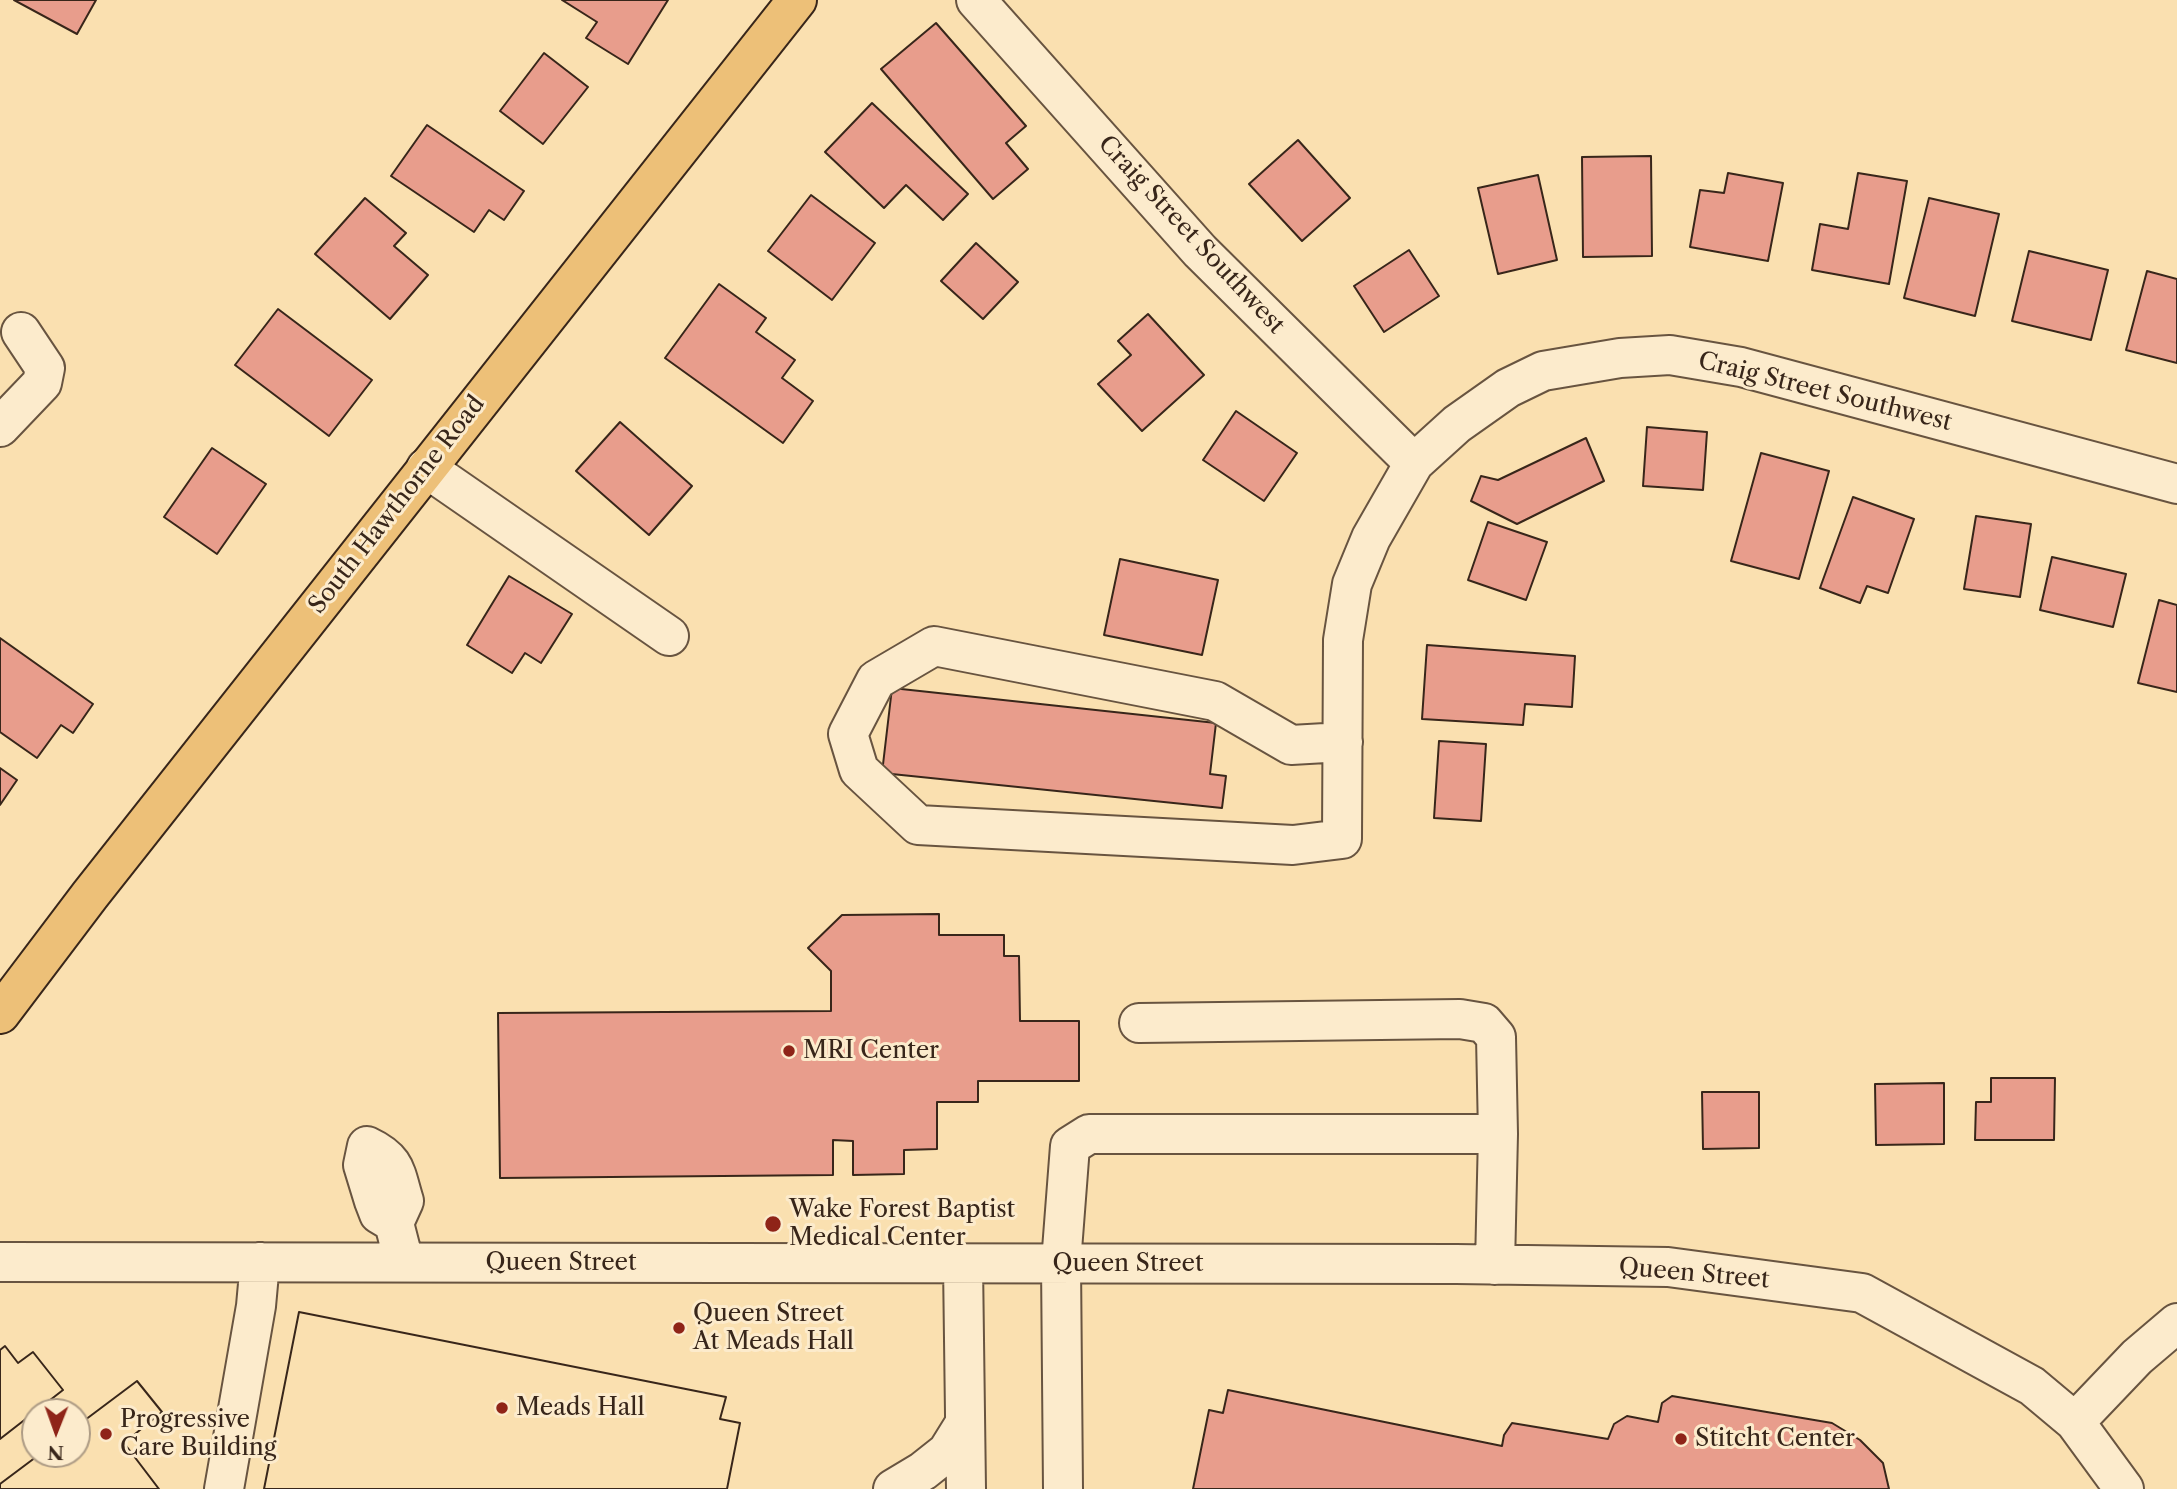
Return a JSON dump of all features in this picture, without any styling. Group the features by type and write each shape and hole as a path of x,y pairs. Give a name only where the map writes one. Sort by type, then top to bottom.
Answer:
{"main road":[{"name":"South Hawthorne Road","path":"0,1014 99,884 797,0"}],"street":[{"name":"Craig Street Southwest","path":"976,0 1200,251 1414,463"},
{"path":"0,427 42,383 45,368 20,332"},
{"name":"Craig Street Southwest","path":"1343,741 1291,745 1215,701 934,646 876,680 848,734 859,770 918,825 1293,845 1342,839 1343,741 1343,640 1352,584 1371,538 1414,463 1467,416 1508,388 1543,371 1620,358 1670,355 1741,367 2177,484"},
{"path":"426,468 668,636"},
{"path":"1139,1023 1460,1019 1484,1023 1496,1037 1498,1134 1495,1265"},
{"path":"1063,1489 1061,1264 1070,1146 1089,1134 1498,1134"},
{"path":"394,1223 404,1262"},
{"name":"Queen Street","path":"0,1262 1668,1267 1863,1293 2032,1386 2075,1422 2124,1489"},
{"path":"224,1489 256,1306 260,1262"},
{"path":"963,1264 966,1489"},
{"path":"2075,1422 2137,1357 2177,1323"},
{"path":"892,1489 923,1471 947,1452 965,1423"}],"building":[{"path":"14,0 96,0 77,34"},
{"path":"562,0 668,0 628,64 586,38 597,22"},
{"path":"936,23 1026,126 1006,143 1028,169 993,199 881,69"},
{"path":"544,53 588,87 543,144 500,111"},
{"path":"872,103 968,194 943,220 906,185 884,208 825,152"},
{"path":"427,125 524,191 504,220 489,210 474,232 391,176"},
{"path":"1298,140 1350,198 1302,241 1249,184"},
{"path":"1651,156 1652,256 1583,257 1582,157"},
{"path":"1728,173 1783,183 1768,261 1690,247 1700,190 1724,193"},
{"path":"1858,173 1907,181 1889,284 1812,270 1820,224 1848,229"},
{"path":"1538,175 1557,260 1498,274 1478,188"},
{"path":"811,195 875,243 832,300 768,251"},
{"path":"365,198 406,233 394,246 428,275 390,319 315,254"},
{"path":"1929,198 1999,214 1975,316 1904,298"},
{"path":"976,243 1018,282 983,319 941,281"},
{"path":"1409,250 1439,296 1384,332 1354,286"},
{"path":"2029,251 2108,270 2091,340 2012,321"},
{"path":"2147,271 2177,279 2177,363 2126,350"},
{"path":"719,284 766,318 756,332 795,360 782,378 813,401 783,443 665,358"},
{"path":"278,309 372,380 329,436 235,365"},
{"path":"1148,314 1204,375 1142,431 1098,384 1131,355 1118,341"},
{"path":"1236,411 1297,453 1264,501 1203,460"},
{"path":"620,422 692,486 649,535 576,471"},
{"path":"1647,427 1707,432 1703,490 1643,486"},
{"path":"1586,438 1604,481 1517,524 1471,501 1481,476 1498,480"},
{"path":"212,448 266,484 217,554 164,517"},
{"path":"1761,453 1829,471 1799,579 1731,561"},
{"path":"1853,497 1914,519 1888,593 1867,586 1860,603 1820,588"},
{"path":"1976,516 2031,524 2020,597 1964,589"},
{"path":"1488,522 1547,542 1526,600 1468,580"},
{"path":"2052,557 2126,574 2113,627 2040,610"},
{"path":"1120,559 1218,580 1202,655 1104,635"},
{"path":"509,576 572,614 541,663 525,653 512,673 467,645"},
{"path":"2159,600 2177,605 2177,692 2138,683"},
{"path":"0,638 93,704 73,733 61,725 37,758 0,732"},
{"path":"1427,645 1575,656 1572,707 1525,704 1523,725 1422,719"},
{"path":"892,688 1216,723 1210,774 1226,776 1222,808 882,773"},
{"path":"1439,741 1486,744 1481,821 1434,818"},
{"path":"0,768 17,780 0,805"},
{"name":"MRI Center","path":"939,914 939,935 1004,935 1004,956 1019,956 1020,1021 1079,1021 1079,1081 978,1081 978,1102 937,1102 937,1149 904,1150 904,1174 853,1175 853,1141 833,1140 833,1175 500,1178 498,1013 831,1011 831,971 808,948 842,915"},
{"path":"1991,1078 2055,1078 2054,1140 1975,1140 1976,1102 1991,1102"},
{"path":"1944,1083 1944,1144 1876,1145 1875,1084"},
{"path":"1702,1092 1759,1092 1759,1148 1703,1149"},
{"name":"Meads Hall","path":"299,1312 726,1397 720,1419 740,1423 727,1489 264,1489"},
{"name":"Meads Hall","path":"299,1312 726,1397 720,1419 740,1423 727,1489 264,1489"},
{"name":"Progressive Care Building","path":"5,1346 18,1363 33,1352 63,1390 53,1398 21,1398 21,1423 0,1439 0,1350"},
{"name":"Progressive Care Building","path":"5,1346 18,1363 33,1352 63,1390 53,1398 21,1398 21,1423 0,1439 0,1350"},
{"name":"Progressive Care Building","path":"137,1381 162,1412 124,1443 159,1489 0,1489 0,1484 21,1468 91,1468 91,1416"},
{"name":"Progressive Care Building","path":"137,1381 162,1412 124,1443 159,1489 0,1489 0,1484 21,1468 91,1468 91,1416"},
{"name":"Stitcht Center","path":"1228,1390 1502,1446 1504,1435 1512,1423 1608,1439 1614,1424 1627,1416 1658,1422 1662,1403 1672,1396 1832,1423 1860,1440 1883,1463 1889,1489 1193,1489 1209,1410 1223,1413"}],"place":[{"name":"MRI Center","path":"789,1051"},
{"name":"Wake Forest Baptist Medical Center","path":"773,1224"},
{"name":"Queen Street At Meads Hall","path":"679,1328"},
{"name":"Meads Hall","path":"502,1408"},
{"name":"Progressive Care Building","path":"106,1434"},
{"name":"Stitcht Center","path":"1681,1439"}]}
